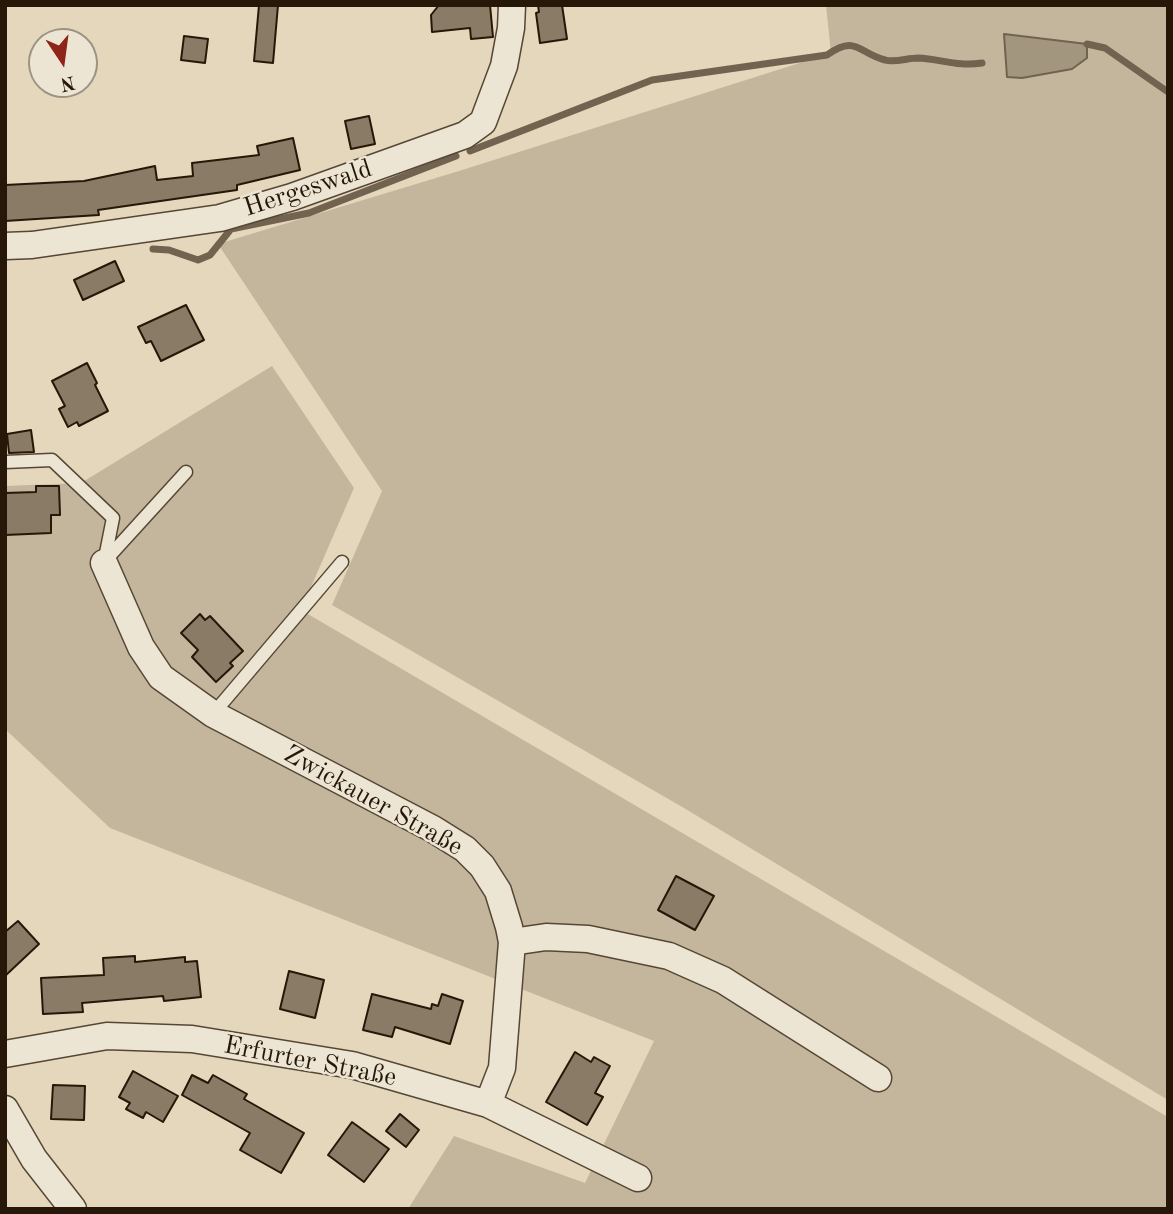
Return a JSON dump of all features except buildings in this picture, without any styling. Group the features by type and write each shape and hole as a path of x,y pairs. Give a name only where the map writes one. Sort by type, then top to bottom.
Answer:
{"street":[{"name":"Hergeswald","path":"5,246 32,245 220,218 292,197 465,135 483,122 504,66 512,5"},
{"name":"Zwickauer Straße","path":"104,563 141,647 160,677 214,714 433,829 465,849 482,866 498,891 512,942 502,1068 488,1104"},
{"path":"512,942 546,937 588,939 669,956 723,980 878,1078"},
{"name":"Erfurter Straße","path":"5,1054 107,1036 192,1039 352,1065 488,1104 638,1178"},
{"path":"5,1109 34,1159 74,1209"}],"lane":[{"path":"5,462 52,460 113,518 104,563"},
{"path":"104,563 186,472"},
{"path":"214,714 342,562"}],"shaded area":[{"path":"826,5 1168,5 1168,1100 684,808 332,605 382,491 218,244 831,53"},
{"path":"1004,34 1087,44 1087,58 1072,69 1022,78 1007,77"},
{"path":"272,366 354,488 301,610 1168,1117 1168,1209 408,1209 454,1136 585,1183 654,1041 110,828 5,729 5,486 81,483"}],"waterway":[{"path":"1087,44 1105,48 1168,92"},
{"path":"470,151 652,80 827,55 844,46 857,47 889,61 918,58 982,63"},
{"path":"153,249 169,250 198,260 210,255 231,229 309,213 456,156"}]}
